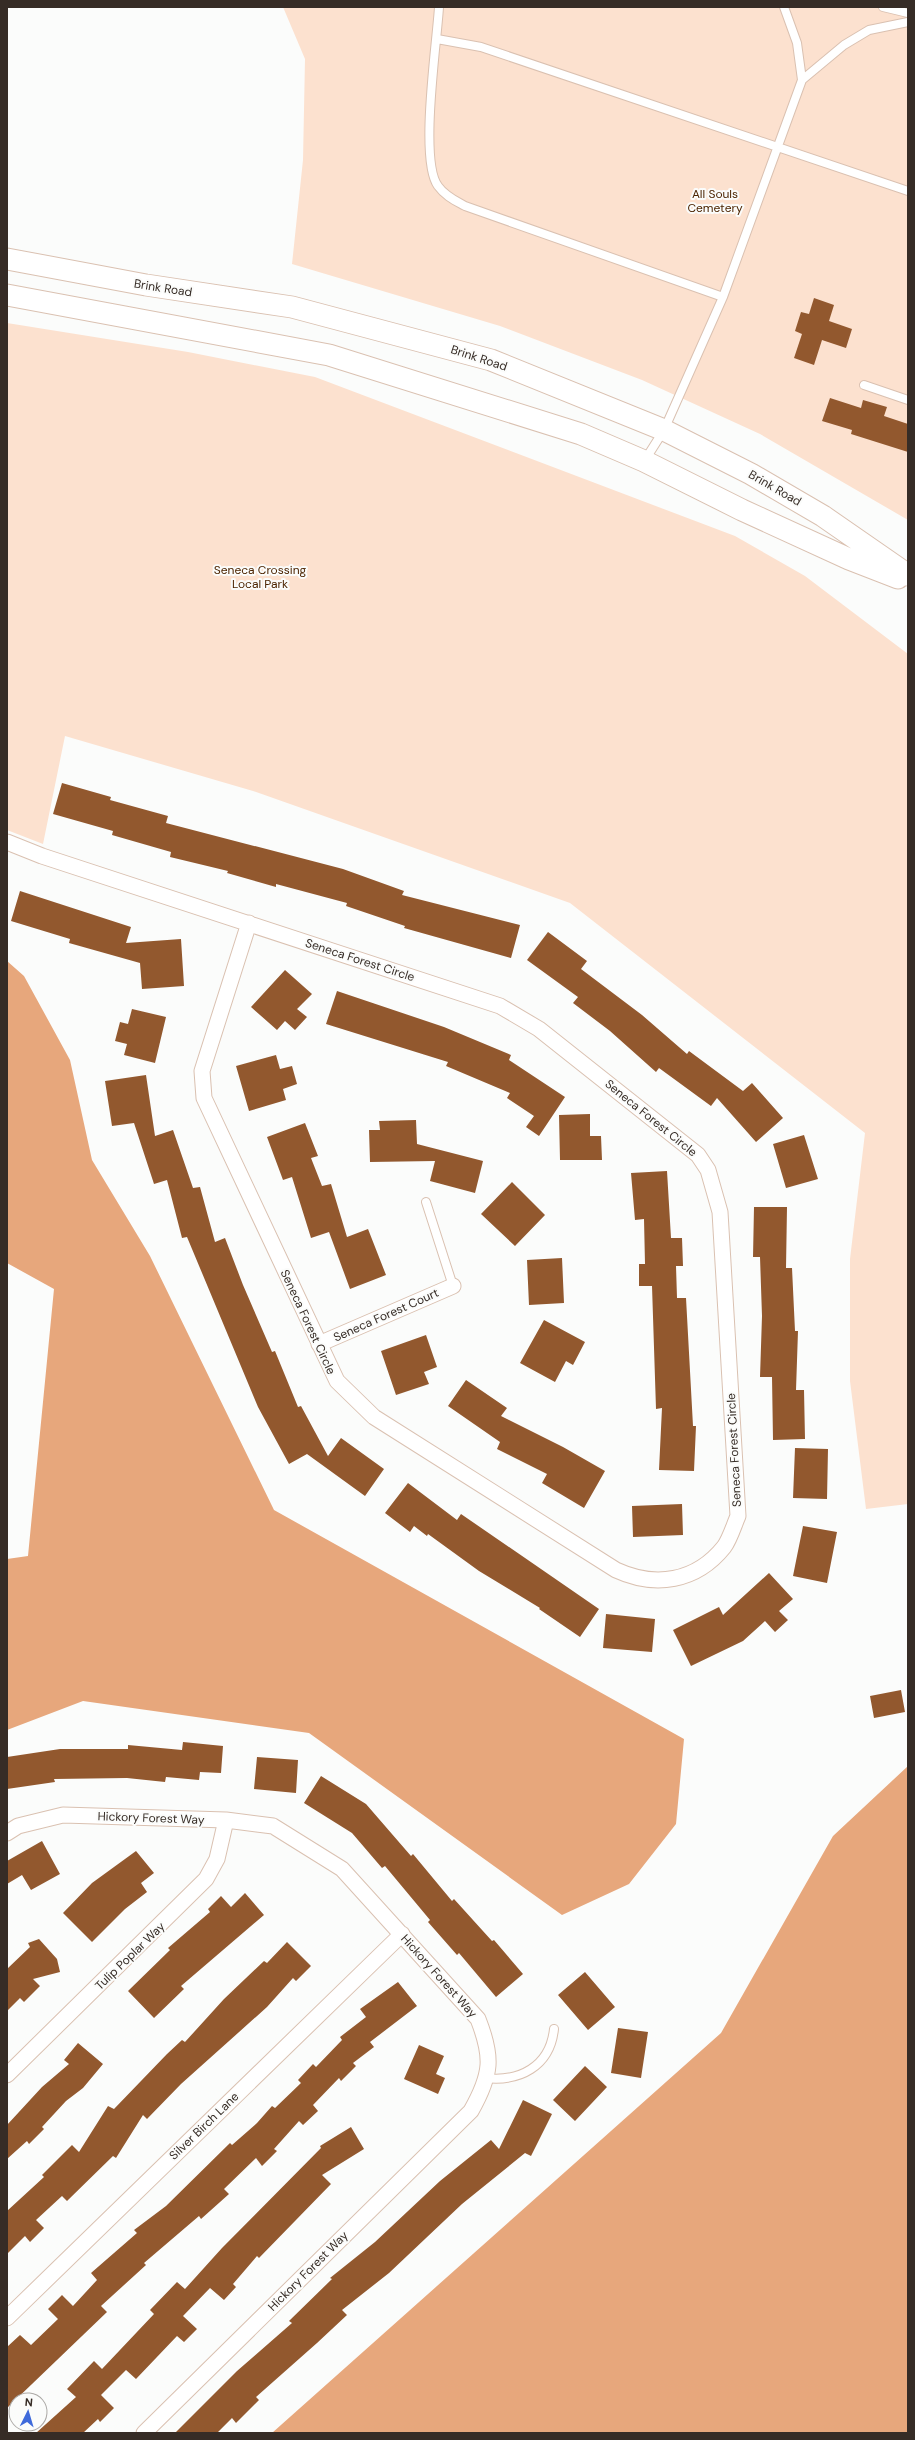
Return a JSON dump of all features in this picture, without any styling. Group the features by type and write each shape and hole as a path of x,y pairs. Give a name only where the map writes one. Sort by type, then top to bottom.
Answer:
{"main road":[{"name":"Brink Road","path":"7,259 146,285 292,307 491,360 664,430 751,474 823,516 908,575"},
{"path":"7,295 329,355 581,434 644,461 828,549 908,582"}],"street":[{"name":"Seneca Forest Circle","path":"7,842 42,856 249,923 500,1006 539,1029 698,1155 708,1170 720,1212 738,1516 724,1546 699,1570 666,1581 631,1577 616,1570 374,1417 337,1381 204,1098 202,1071 249,923"},
{"name":"Seneca Forest Court","path":"319,1344 453,1286"},
{"name":"Hickory Forest Way","path":"7,1833 18,1826 63,1815 226,1820 273,1826 293,1836 342,1869 478,2019 486,2040 490,2060 480,2096 471,2110 144,2433"},
{"name":"Tulip Poplar Way","path":"7,2075 206,1879 217,1859 226,1820"},
{"name":"Silver Birch Lane","path":"7,2318 402,1934"}],"lane":[{"path":"439,7 429,139 432,170 438,186 450,198 465,206 723,297"},
{"path":"644,461 664,430 723,297 779,147 802,80 797,42 784,7"},
{"path":"883,7 908,13"},
{"path":"802,80 844,45 869,30 908,22"},
{"path":"437,39 481,47 908,191"},
{"path":"864,385 908,400"},
{"path":"426,1202 453,1286"},
{"path":"484,2078 499,2080 513,2078 536,2068 550,2049 554,2030"}],"green space":[{"name":"All Souls Cemetery","path":"283,7 908,7 908,520 760,434 642,380 500,326 292,264 303,160 305,59"},
{"name":"Seneca Crossing Local Park","path":"7,323 188,352 315,377 735,536 805,576 908,654 908,1504 866,1509 850,1381 850,1259 865,1133 570,903 253,791 65,736 43,844 7,830"}],"shaded area":[{"path":"7,961 24,976 70,1060 92,1160 150,1256 274,1510 684,1739 676,1824 629,1884 562,1915 309,1733 83,1701 7,1730 7,1559 28,1556 54,1289 7,1263"},
{"path":"908,1766 908,2433 272,2433 721,2033 833,1836"}],"building":[{"path":"814,298 834,305 829,321 852,329 846,348 822,340 814,365 794,358 802,334 795,331 801,312 809,314"},
{"path":"830,398 861,408 863,400 887,407 884,416 908,424 908,452 851,434 852,430 822,421"},
{"path":"62,783 111,797 110,800 168,816 166,823 343,869 404,891 402,895 520,925 511,958 404,928 405,926 346,906 347,903 276,884 276,887 227,873 228,871 170,857 171,852 112,835 113,831 53,814"},
{"path":"20,891 131,927 126,943 181,939 184,986 142,989 140,963 69,943 70,939 11,921"},
{"path":"548,932 587,961 581,969 642,1015 687,1054 689,1051 743,1091 752,1083 783,1118 756,1142 717,1098 711,1106 659,1068 656,1072 610,1031 573,1003 578,997 527,960"},
{"path":"285,970 312,994 297,1009 307,1017 295,1030 285,1021 277,1030 251,1007"},
{"path":"337,991 444,1027 511,1055 509,1060 565,1097 539,1136 526,1127 534,1116 507,1098 510,1093 446,1066 448,1062 326,1024"},
{"path":"132,1009 166,1017 155,1063 124,1055 127,1044 115,1041 120,1022 128,1024"},
{"path":"276,1055 280,1069 292,1066 297,1084 283,1089 286,1100 249,1111 236,1066"},
{"path":"146,1075 155,1136 173,1130 193,1188 200,1187 215,1242 225,1238 243,1285 272,1352 275,1351 298,1407 301,1406 328,1456 341,1438 384,1469 365,1496 307,1454 289,1464 258,1407 187,1237 182,1238 167,1180 154,1184 134,1123 112,1126 105,1081"},
{"path":"590,1114 590,1136 601,1136 602,1160 560,1160 559,1115"},
{"path":"416,1120 417,1144 483,1161 475,1193 430,1181 435,1161 370,1162 369,1130 380,1130 379,1121"},
{"path":"305,1123 318,1156 311,1158 322,1186 331,1184 347,1237 368,1229 386,1275 350,1289 329,1232 311,1238 292,1177 283,1180 267,1137"},
{"path":"804,1135 818,1179 786,1188 773,1144"},
{"path":"667,1171 671,1238 682,1238 683,1266 676,1266 677,1298 686,1298 693,1426 696,1426 694,1471 659,1470 662,1408 656,1409 652,1286 639,1286 639,1264 645,1264 644,1219 635,1220 631,1173"},
{"path":"512,1182 545,1215 515,1246 481,1214"},
{"path":"754,1207 787,1207 786,1268 792,1268 795,1331 798,1331 796,1390 804,1390 805,1439 773,1440 772,1377 760,1377 762,1316 760,1257 753,1257"},
{"path":"562,1258 564,1303 529,1305 527,1260"},
{"path":"544,1320 585,1342 573,1365 566,1361 555,1382 520,1363"},
{"path":"426,1335 437,1367 424,1372 429,1384 396,1395 381,1351"},
{"path":"466,1380 507,1408 501,1416 563,1447 605,1471 584,1508 542,1483 547,1474 497,1449 500,1442 448,1406"},
{"path":"795,1448 828,1449 827,1499 793,1498"},
{"path":"408,1483 457,1520 461,1514 599,1609 580,1637 539,1609 540,1608 479,1571 428,1534 427,1536 414,1526 410,1532 385,1513"},
{"path":"682,1504 683,1535 633,1537 632,1506"},
{"path":"803,1526 837,1532 827,1583 793,1576"},
{"path":"769,1573 793,1599 779,1611 788,1620 775,1632 765,1621 743,1641 691,1666 673,1630 719,1607 723,1615"},
{"path":"606,1614 655,1619 652,1652 603,1648"},
{"path":"901,1690 905,1712 874,1718 870,1696"},
{"path":"183,1742 223,1746 221,1773 200,1772 199,1780 166,1777 165,1782 127,1778 54,1779 55,1782 7,1789 7,1757 60,1749 128,1749 128,1745 182,1750"},
{"path":"257,1757 298,1760 296,1793 254,1789"},
{"path":"321,1776 366,1804 411,1856 413,1854 452,1901 454,1899 492,1941 494,1940 523,1974 496,1997 459,1953 457,1955 428,1922 430,1920 385,1866 382,1868 352,1833 304,1803"},
{"path":"42,1841 60,1874 31,1890 22,1875 7,1884 7,1861"},
{"path":"136,1851 154,1873 141,1883 147,1892 125,1909 92,1942 63,1913 92,1883"},
{"path":"245,1893 264,1915 181,1986 184,1989 154,2018 128,1991 170,1950 168,1948 210,1912 208,1909 221,1896 231,1907"},
{"path":"39,1939 57,1959 60,1972 33,1979 40,1986 24,2002 20,1998 7,2011 7,1969 30,1947 28,1943"},
{"path":"287,1942 311,1966 296,1981 293,1978 267,2007 181,2084 147,2119 143,2115 116,2158 113,2156 67,2201 62,2196 36,2220 44,2228 30,2242 25,2236 7,2254 7,2211 44,2177 42,2175 72,2145 79,2152 108,2106 114,2109 167,2054 182,2040 185,2042 224,1999 264,1961 267,1963"},
{"path":"585,1972 615,2007 588,2030 558,1995"},
{"path":"398,1982 417,2006 370,2042 374,2047 353,2063 356,2066 341,2081 339,2078 313,2105 318,2111 303,2125 299,2121 274,2149 277,2151 262,2166 256,2158 224,2189 229,2194 201,2219 199,2216 144,2263 146,2265 101,2306 107,2312 24,2392 8,2392 7,2408 7,2347 20,2335 31,2345 58,2319 48,2309 62,2295 73,2306 97,2280 91,2273 137,2233 134,2230 166,2206 230,2143 232,2145 257,2123 272,2106 275,2108 301,2083 298,2080 313,2064 316,2067 342,2040 340,2037 366,2017 360,2009"},
{"path":"618,2028 648,2032 641,2078 611,2073"},
{"path":"78,2043 103,2064 83,2088 66,2101 42,2127 44,2129 29,2144 27,2141 7,2159 7,2125 42,2087 69,2064 64,2060"},
{"path":"419,2045 444,2056 436,2074 445,2078 438,2094 404,2079"},
{"path":"585,2066 607,2087 575,2121 553,2100"},
{"path":"523,2100 552,2114 531,2156 525,2153 462,2204 389,2273 342,2310 347,2315 256,2397 259,2400 236,2423 232,2418 217,2433 175,2433 237,2371 292,2323 289,2321 332,2279 330,2278 375,2242 440,2181 491,2140 499,2149"},
{"path":"351,2127 364,2149 322,2175 331,2184 259,2258 257,2256 233,2284 236,2287 224,2300 210,2288 183,2316 197,2329 184,2342 177,2336 136,2379 126,2370 101,2395 114,2408 100,2422 98,2419 83,2433 36,2433 48,2432 48,2422 76,2397 67,2389 94,2361 102,2369 154,2314 150,2310 177,2282 185,2289 222,2248 321,2148 320,2146"}]}
